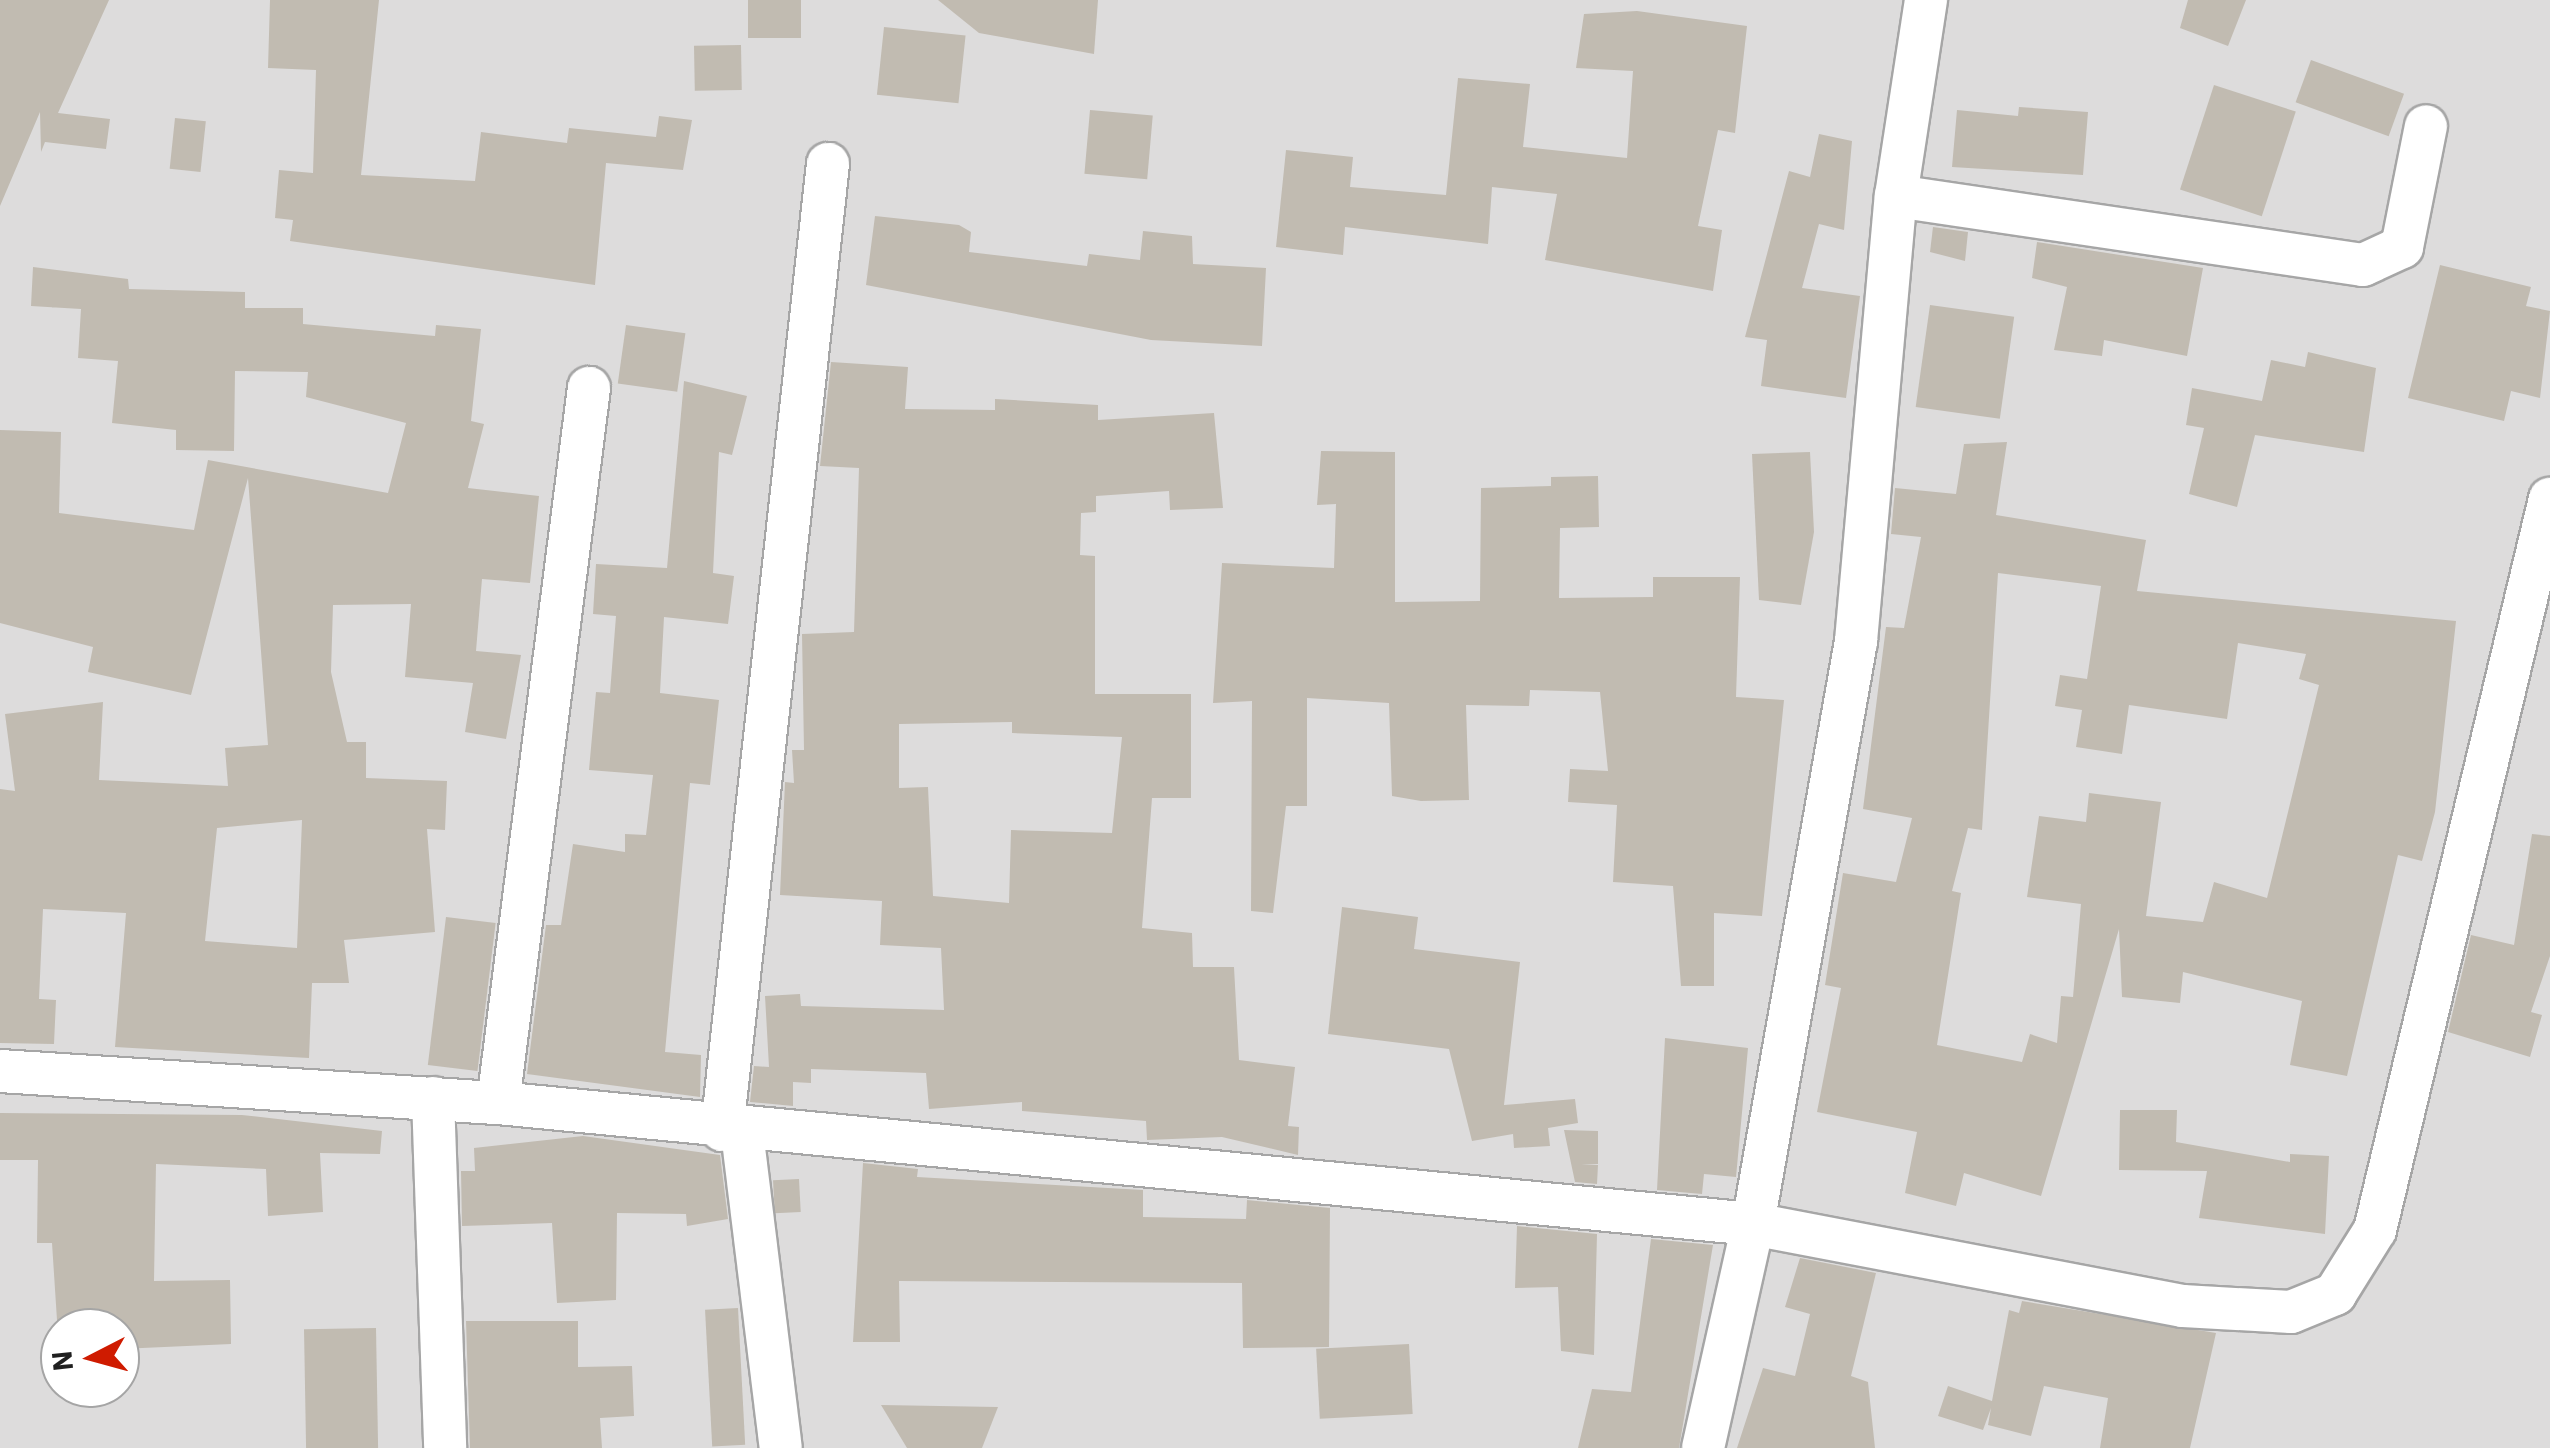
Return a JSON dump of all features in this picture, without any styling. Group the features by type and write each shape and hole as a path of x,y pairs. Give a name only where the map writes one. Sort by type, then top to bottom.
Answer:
{"street":[{"path":"1703,1448 1753,1224 1856,640 1896,196 1926,0"},
{"path":"1896,196 2363,265 2402,247 2426,126"},
{"path":"781,1448 732,1131 828,164"},
{"path":"498,1102 589,388"},
{"path":"0,1071 498,1102 732,1131 1753,1224 2182,1306 2291,1312 2335,1294 2375,1230 2406,1123 2550,499"},
{"path":"432,1098 444,1448"}],"shaded area":[{"path":"0,0 2550,0 2550,1448 0,1448"}],"building":[{"path":"0,0 109,0 58,113 110,119 106,149 45,142 41,152 40,112 0,206"},
{"path":"270,0 379,0 361,175 475,181 481,132 567,143 569,128 656,137 659,116 692,120 683,170 606,163 595,285 290,241 293,220 275,218 279,170 313,173 316,70 268,68"},
{"path":"748,0 801,0 801,38 748,38"},
{"path":"938,0 1098,0 1094,54 979,33"},
{"path":"2188,0 2246,0 2228,46 2180,28"},
{"path":"1637,11 1747,26 1735,133 1718,130 1698,226 1722,230 1713,291 1545,260 1557,194 1492,187 1488,244 1345,227 1343,255 1276,247 1286,150 1353,157 1350,187 1446,195 1458,78 1530,84 1523,147 1627,158 1633,71 1576,68 1584,14"},
{"path":"884,27 966,36 958,103 877,95"},
{"path":"741,45 742,90 695,91 694,46"},
{"path":"2311,60 2404,94 2389,136 2296,102"},
{"path":"2214,85 2296,112 2262,216 2180,190"},
{"path":"2019,107 2088,112 2083,175 1952,167 1957,110 2018,116"},
{"path":"1090,110 1153,115 1147,179 1084,174"},
{"path":"175,118 206,121 200,172 170,169"},
{"path":"1819,134 1852,141 1844,230 1819,224 1802,288 1860,296 1846,398 1761,386 1767,340 1745,337 1789,171 1810,177"},
{"path":"875,216 959,225 971,232 969,252 1087,266 1089,254 1140,260 1143,231 1192,236 1193,264 1266,268 1262,346 1151,340 866,285"},
{"path":"1933,227 1968,232 1965,261 1930,252"},
{"path":"2037,242 2203,268 2187,356 2104,340 2102,356 2054,350 2067,287 2032,278"},
{"path":"2440,265 2531,287 2526,306 2550,311 2540,398 2511,391 2504,421 2408,398"},
{"path":"33,267 128,279 129,289 245,292 245,308 303,308 303,324 435,336 436,325 481,329 471,421 484,424 468,488 539,496 530,583 482,579 476,651 521,655 506,739 465,732 473,683 405,677 411,604 333,605 331,672 347,742 366,742 366,778 447,781 445,830 427,829 435,932 344,940 349,983 312,983 309,1058 115,1047 126,913 43,909 39,999 56,1000 54,1044 0,1043 0,789 15,791 5,714 103,702 99,780 228,786 225,748 268,745 248,478 191,695 88,672 93,647 0,623 0,430 61,432 59,513 194,530 208,460 388,493 406,423 306,397 308,372 235,371 234,451 176,450 176,430 112,423 118,361 78,358 81,309 31,306","holes":["302,820 297,948 205,941 217,828"]},
{"path":"1930,305 2014,317 2000,419 1916,407"},
{"path":"626,325 685,333 677,392 618,383"},
{"path":"2308,352 2376,368 2364,452 2255,435 2237,507 2189,494 2204,428 2186,425 2192,388 2262,401 2271,360 2305,367"},
{"path":"831,362 908,367 905,409 995,410 995,399 1098,405 1098,420 1214,413 1223,508 1170,510 1169,491 1096,496 1096,512 1081,513 1080,555 1095,556 1095,694 1191,694 1191,798 1152,798 1142,928 1192,933 1193,967 1234,967 1239,1060 1295,1067 1288,1126 1299,1127 1298,1155 1222,1137 1147,1140 1146,1121 1022,1111 1022,1102 929,1109 926,1073 811,1069 811,1083 793,1082 793,1106 750,1102 754,1066 769,1067 765,996 800,994 801,1006 944,1010 941,948 880,945 882,901 780,895 785,782 794,783 792,750 804,750 802,634 854,632 859,468 820,466","holes":["1012,722 1012,733 1122,737 1112,833 1011,830 1009,903 933,896 928,787 899,788 899,724"]},
{"path":"684,381 747,396 732,455 719,452 713,573 734,576 728,624 664,617 660,693 719,700 710,785 690,783 665,1052 701,1055 700,1097 527,1074 546,925 561,925 573,844 625,852 625,834 646,835 653,775 589,770 596,692 610,693 616,616 593,614 596,564 667,568"},
{"path":"2007,442 1996,515 2146,540 2137,591 2456,621 2435,812 2422,861 2398,855 2347,1076 2290,1065 2302,1001 2183,972 2180,1003 2122,997 2119,929 2041,1196 1964,1173 1956,1206 1905,1193 1917,1132 1817,1112 1841,988 1825,985 1843,873 1896,882 1912,818 1863,809 1886,627 1904,628 1921,537 1891,534 1895,488 1956,494 1964,444","holes":["1998,573 2101,586 2087,679 2060,675 2055,706 2082,710 2076,747 2122,754 2129,705 2227,719 2238,643 2306,654 2299,679 2319,685 2267,898 2214,882 2203,922 2146,916 2161,802 2089,793 2086,822 2039,816 2027,897 2081,904 2073,997 2061,996 2057,1043 2030,1034 2022,1062 1937,1045 1961,893 1952,891 1968,828 1982,830"]},
{"path":"1321,451 1395,452 1395,602 1480,601 1481,488 1551,486 1551,477 1598,476 1599,527 1560,528 1559,598 1653,597 1653,577 1740,577 1736,697 1784,700 1762,916 1714,913 1714,986 1681,986 1673,886 1613,882 1617,805 1568,802 1570,769 1608,771 1600,692 1530,690 1529,706 1466,705 1469,800 1421,801 1392,796 1389,703 1307,698 1307,806 1286,806 1273,913 1251,911 1252,701 1213,703 1222,563 1334,568 1336,504 1317,505"},
{"path":"1810,452 1814,532 1801,605 1759,600 1752,454"},
{"path":"2532,834 2550,836 2550,956 2531,1012 2542,1015 2530,1057 2448,1032 2471,935 2514,945"},
{"path":"1342,907 1418,917 1414,949 1520,962 1504,1105 1575,1099 1578,1123 1548,1128 1550,1146 1514,1148 1513,1134 1472,1141 1449,1049 1328,1034"},
{"path":"446,917 496,923 477,1071 428,1065"},
{"path":"1665,1038 1748,1048 1736,1177 1704,1174 1702,1194 1657,1190"},
{"path":"2120,1110 2177,1110 2176,1142 2290,1162 2290,1154 2329,1156 2325,1234 2199,1218 2207,1171 2119,1170"},
{"path":"0,1113 242,1115 382,1131 380,1154 320,1153 323,1212 268,1216 266,1169 156,1164 154,1281 230,1280 231,1344 140,1348 140,1308 56,1308 52,1243 37,1243 38,1160 0,1160"},
{"path":"1564,1130 1598,1131 1598,1164 1581,1164 1598,1165 1597,1184 1575,1182"},
{"path":"583,1136 720,1155 728,1219 687,1226 686,1214 617,1213 616,1300 557,1303 552,1223 462,1226 461,1171 475,1171 474,1148"},
{"path":"863,1163 918,1169 917,1177 1143,1190 1143,1217 1246,1219 1247,1200 1330,1208 1329,1347 1243,1348 1242,1283 899,1281 900,1342 853,1342"},
{"path":"799,1179 801,1212 775,1213 773,1180"},
{"path":"1517,1226 1597,1234 1594,1355 1561,1351 1558,1287 1515,1288"},
{"path":"1651,1239 1713,1245 1679,1448 1578,1448 1592,1389 1631,1392"},
{"path":"1800,1258 1876,1273 1851,1376 1868,1382 1875,1448 1737,1448 1763,1368 1795,1376 1810,1314 1785,1307"},
{"path":"2022,1301 2216,1333 2190,1448 2100,1448 2108,1398 2044,1386 2031,1436 1988,1425 1991,1408 1983,1430 1938,1416 1948,1386 1992,1401 2009,1310 2019,1313"},
{"path":"738,1308 745,1445 712,1447 705,1310"},
{"path":"466,1321 578,1321 578,1367 632,1366 634,1416 600,1418 602,1448 470,1448"},
{"path":"376,1328 378,1448 306,1448 304,1329"},
{"path":"1409,1344 1413,1414 1320,1419 1316,1349"},
{"path":"881,1405 998,1407 982,1448 907,1448"}]}
